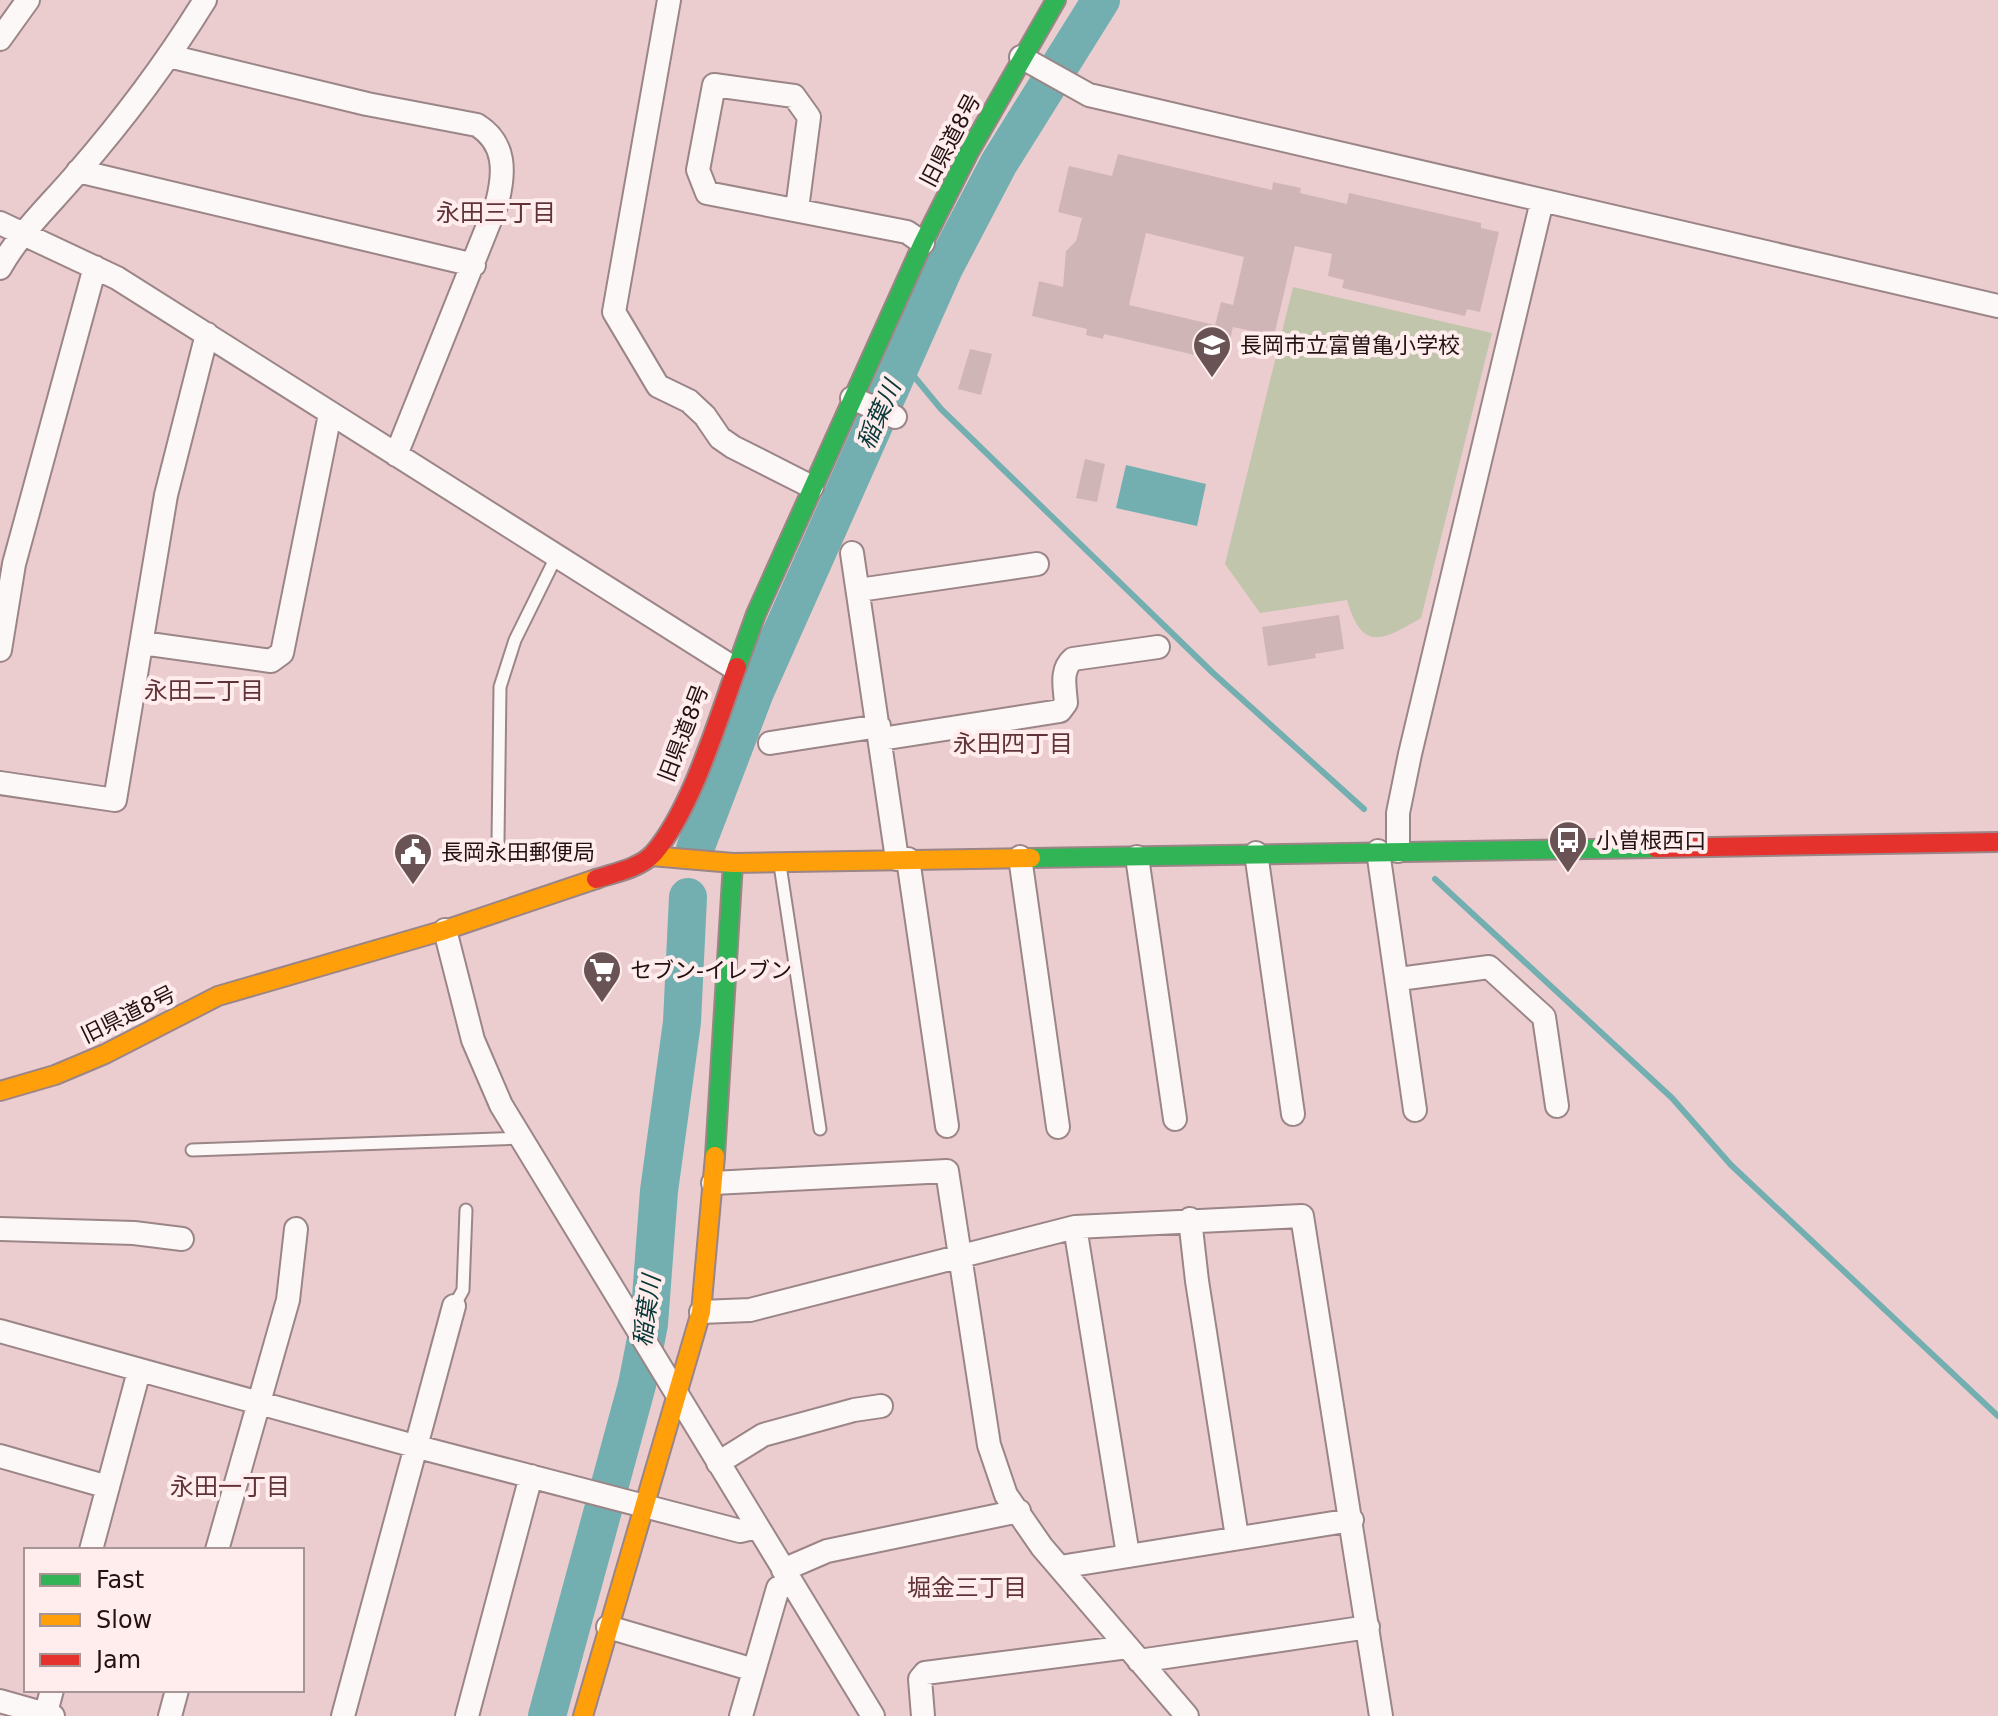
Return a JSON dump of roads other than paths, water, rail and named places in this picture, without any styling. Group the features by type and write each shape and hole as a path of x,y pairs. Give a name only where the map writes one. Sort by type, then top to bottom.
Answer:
{"street":[{"path":"0,39 28,0"},
{"path":"0,268 23,233 78,171 169,56 205,0"},
{"path":"669,0 614,312 658,386 689,401 705,416 720,438 733,447 812,487"},
{"name":"旧県道8号","path":"0,1091 55,1075 105,1054 218,996 445,930 514,904 622,871 651,856 672,825 705,754 734,668 812,487 857,400 923,243 1021,57 1056,0"},
{"path":"169,56 367,104 477,125 491,134 499,147 503,180 474,265 396,455"},
{"path":"1021,57 1089,95 1998,306"},
{"path":"797,209 809,117 805,107 794,96 714,85 698,170 702,187 707,193 907,232 923,243"},
{"path":"78,171 474,265"},
{"path":"1415,1110 1388,851 1542,201"},
{"path":"0,223 95,267 207,334 734,668"},
{"path":"0,650 21,533 95,267"},
{"path":"0,783 115,800 166,495 207,334"},
{"path":"857,400 895,417"},
{"path":"142,643 271,661 282,653 330,414"},
{"path":"852,553 947,1126"},
{"path":"859,590 1037,564"},
{"path":"770,743 1060,711 1066,703 1064,674 1067,664 1073,659 1158,647"},
{"path":"651,856 733,863 1998,842"},
{"path":"1256,853 1293,1114"},
{"path":"1020,857 1058,1127"},
{"path":"1137,857 1175,1119"},
{"path":"583,1716 675,1391 701,1312 713,1183 733,863"},
{"path":"445,930 477,1052 491,1086 873,1716"},
{"path":"1399,979 1489,967 1544,1017 1557,1106"},
{"path":"713,1183 947,1171 963,1258 989,1445 1006,1495 1060,1567 1187,1716"},
{"path":"701,1312 750,1310 894,1270 963,1258 1039,1234 1075,1227 1190,1219 1302,1216 1381,1716"},
{"path":"1190,1219 1237,1537"},
{"path":"1075,1227 1128,1555"},
{"path":"0,1229 134,1233 182,1239"},
{"path":"218,1548 288,1300 296,1229"},
{"path":"343,1716 454,1306"},
{"path":"0,1331 418,1447 740,1531 757,1527"},
{"path":"92,1548 139,1371"},
{"path":"718,1463 763,1435 854,1410 881,1406"},
{"path":"0,1456 108,1487"},
{"path":"467,1716 531,1476"},
{"path":"741,1716 778,1588 787,1577 827,1551 1019,1511"},
{"path":"1060,1567 1352,1520"},
{"path":"608,1627 754,1670"},
{"path":"923,1716 920,1679 925,1673 1133,1654 1368,1627"},
{"path":"0,1701 48,1715 52,1692"},
{"path":"170,1716 176,1692"}],"lane":[{"path":"498,842 500,687 515,640 558,555"},
{"path":"780,861 820,1129"},
{"path":"192,1150 521,1138"},
{"path":"454,1306 463,1290 466,1210"}],"water":[{"path":"1126,465 1206,484 1197,526 1116,508"}],"waterway":[{"name":"稲葉川","path":"695,849 755,692 944,268 999,163 1101,0"},
{"path":"903,363 941,409 1213,673 1364,809"},
{"path":"1435,879 1672,1098 1731,1165 1998,1416"},
{"name":"稲葉川","path":"547,1716 637,1385 649,1324 659,1191 682,1022 688,897"}],"place":[{"name":"長岡市立富曽亀小学校","path":"1212,379"},
{"name":"小曽根西口","path":"1568,874"},
{"name":"長岡永田郵便局","path":"413,886"},
{"name":"セブン-イレブン","path":"602,1004"}],"district":[{"name":"永田三丁目","path":"496,213"},
{"name":"永田二丁目","path":"204,691"},
{"name":"永田四丁目","path":"1013,744"},
{"name":"永田一丁目","path":"230,1487"},
{"name":"堀金三丁目","path":"967,1588"}]}
